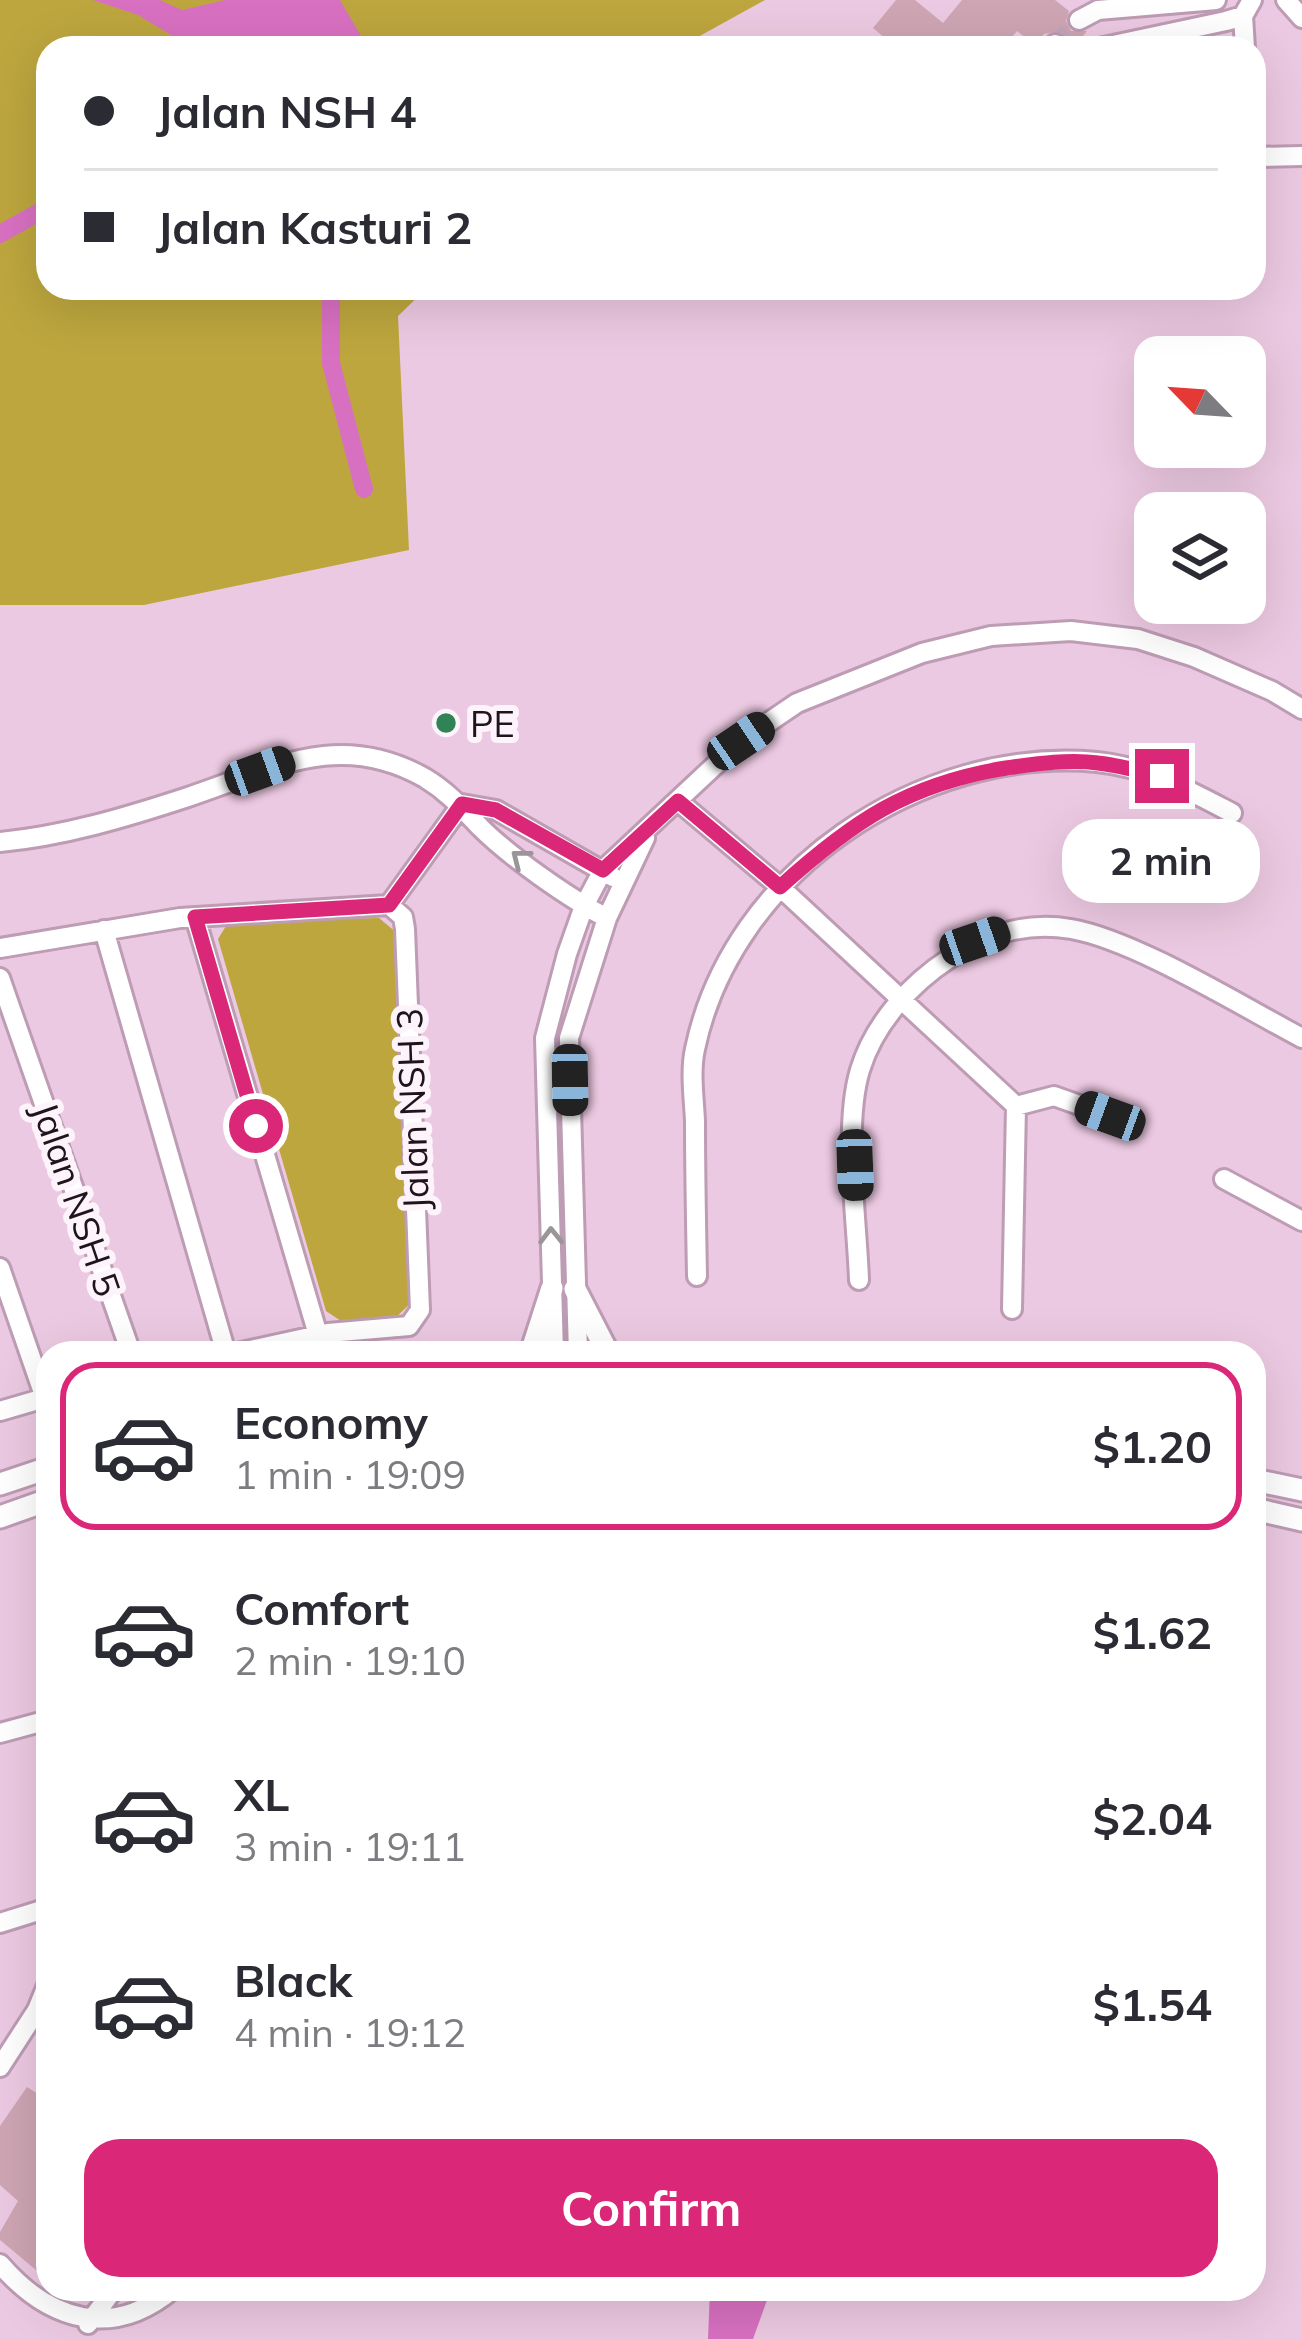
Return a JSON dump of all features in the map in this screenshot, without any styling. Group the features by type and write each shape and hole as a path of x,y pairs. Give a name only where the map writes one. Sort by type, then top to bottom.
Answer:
{"main road":[{"path":"536,1341 563,1289 600,1341"},
{"path":"0,1484 36,1472"},
{"path":"1266,1482 1302,1490"},
{"path":"0,1516 36,1504"},
{"path":"1266,1512 1302,1520"}],"street":[{"path":"1079,20 1097,10 1216,0"},
{"path":"1286,0 1302,18"},
{"path":"1198,36 1248,8"},
{"path":"1266,157 1302,156"},
{"path":"575,1341 563,1289 545,1038 584,906 603,870 741,741 797,703 922,653 991,636 1071,632 1138,639 1194,657 1302,709"},
{"path":"0,842 100,823 296,758 343,753 380,758 425,778 462,804 482,828 584,906 607,918"},
{"path":"697,1276 694,1052 716,987 751,926 780,887 830,842 903,796 964,775 1031,764 1097,762 1162,776 1232,813"},
{"path":"678,801 780,887 1016,1106 1012,1309"},
{"path":"462,804 496,810 624,884"},
{"path":"0,947 195,917 389,905 462,804"},
{"path":"556,1341 563,1289 569,1038 607,918 650,828"},
{"name":"Jalan NSH 3","path":"318,1335 409,1326 420,1310 405,929 403,917 389,905"},
{"path":"195,917 318,1335 291,1341"},
{"path":"860,1280 853,1126 860,1070 900,998 929,971 975,941 1018,926 1071,928 1119,945 1301,1034"},
{"path":"104,930 223,1341"},
{"name":"Jalan NSH 5","path":"0,978 126,1341"},
{"path":"1016,1106 1054,1096 1110,1116"},
{"path":"1224,1178 1302,1221"},
{"path":"0,1268 36,1367"},
{"path":"0,1411 36,1400"},
{"path":"0,1733 36,1723"},
{"path":"0,1923 36,1912"},
{"path":"0,2067 36,2012"},
{"path":"0,2264 36,2296"},
{"path":"42,2301 65,2318 88,2324 144,2314 159,2301"},
{"path":"88,2324 104,2301"}],"shaded area":[{"path":"0,0 765,0 700,36 36,36 36,300 415,300 398,316 409,550 144,605 0,605"},
{"path":"93,0 160,0 182,10 225,0 340,0 361,36 173,36 138,15"},
{"path":"379,918 397,933 412,1302 394,1319 347,1325 326,1311 218,939 229,921"},
{"path":"710,2301 767,2301 753,2339 708,2339"}],"building":[{"path":"896,0 915,0 943,23 962,0 1055,0 1069,11 1066,21 1071,31 1087,31 1083,36 1065,36 1060,31 1023,36 1017,31 1013,36 883,36 873,28"},
{"path":"27,2087 36,2093 36,2270 0,2240 18,2201 0,2185 0,2126"}],"waterway":[{"path":"0,234 36,214"},
{"path":"331,300 331,363 364,489"}],"tunnel":[{"path":"1063,36 1079,20"}],"place":[{"name":"PE","path":"446,723"}],"route":[{"path":"256,1126 195,917 389,905 462,804 496,810 603,870 678,801 780,887 830,842 903,796 964,775 1031,764 1097,762 1162,776"}]}
